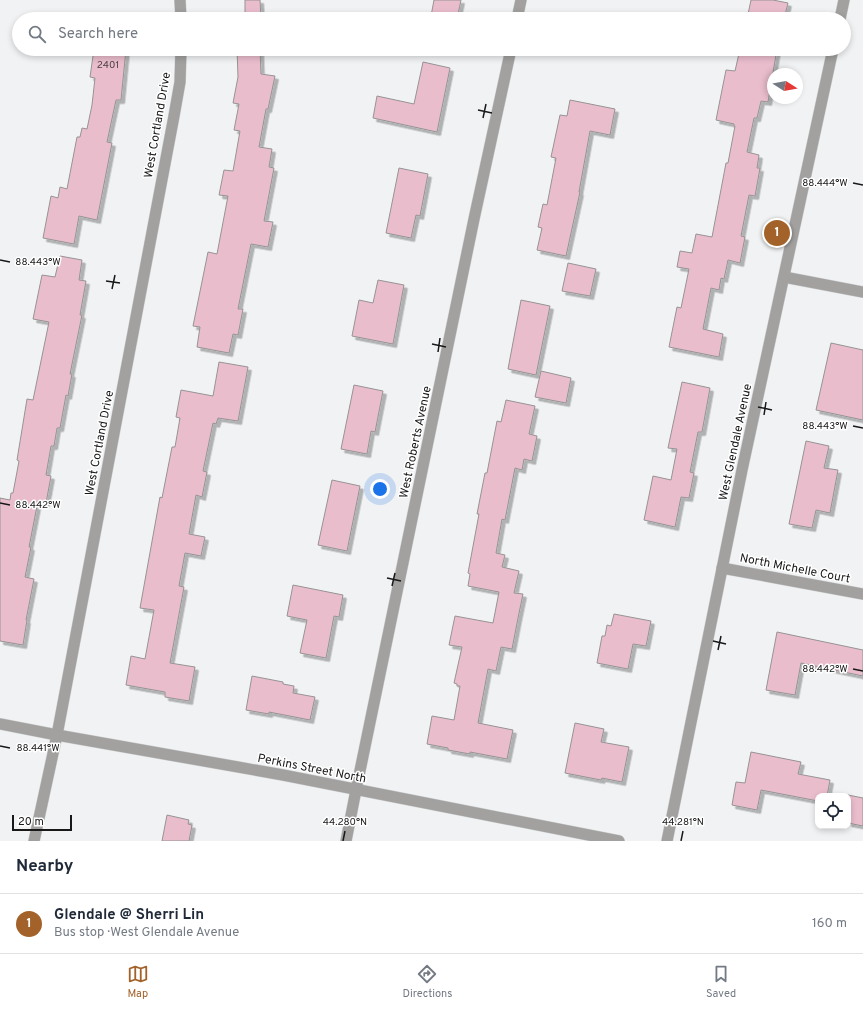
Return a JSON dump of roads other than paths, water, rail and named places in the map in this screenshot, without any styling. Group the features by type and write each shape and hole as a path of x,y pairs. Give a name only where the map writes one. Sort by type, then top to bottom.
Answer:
{"street":[{"path":"180,0 181,12"},
{"path":"518,12 521,0"},
{"path":"841,12 844,0"},
{"name":"West Cortland Drive","path":"34,841 57,735 175,109 180,82 181,56"},
{"name":"West Roberts Avenue","path":"346,841 510,56"},
{"name":"West Glendale Avenue","path":"668,841 722,568 831,56"},
{"path":"784,277 863,292"},
{"name":"North Michelle Court","path":"722,568 863,594"},
{"name":"Perkins Street North","path":"0,724 283,775 619,841"}],"place":[{"name":"Glendale @ Sherri Lin","path":"777,233"}]}
